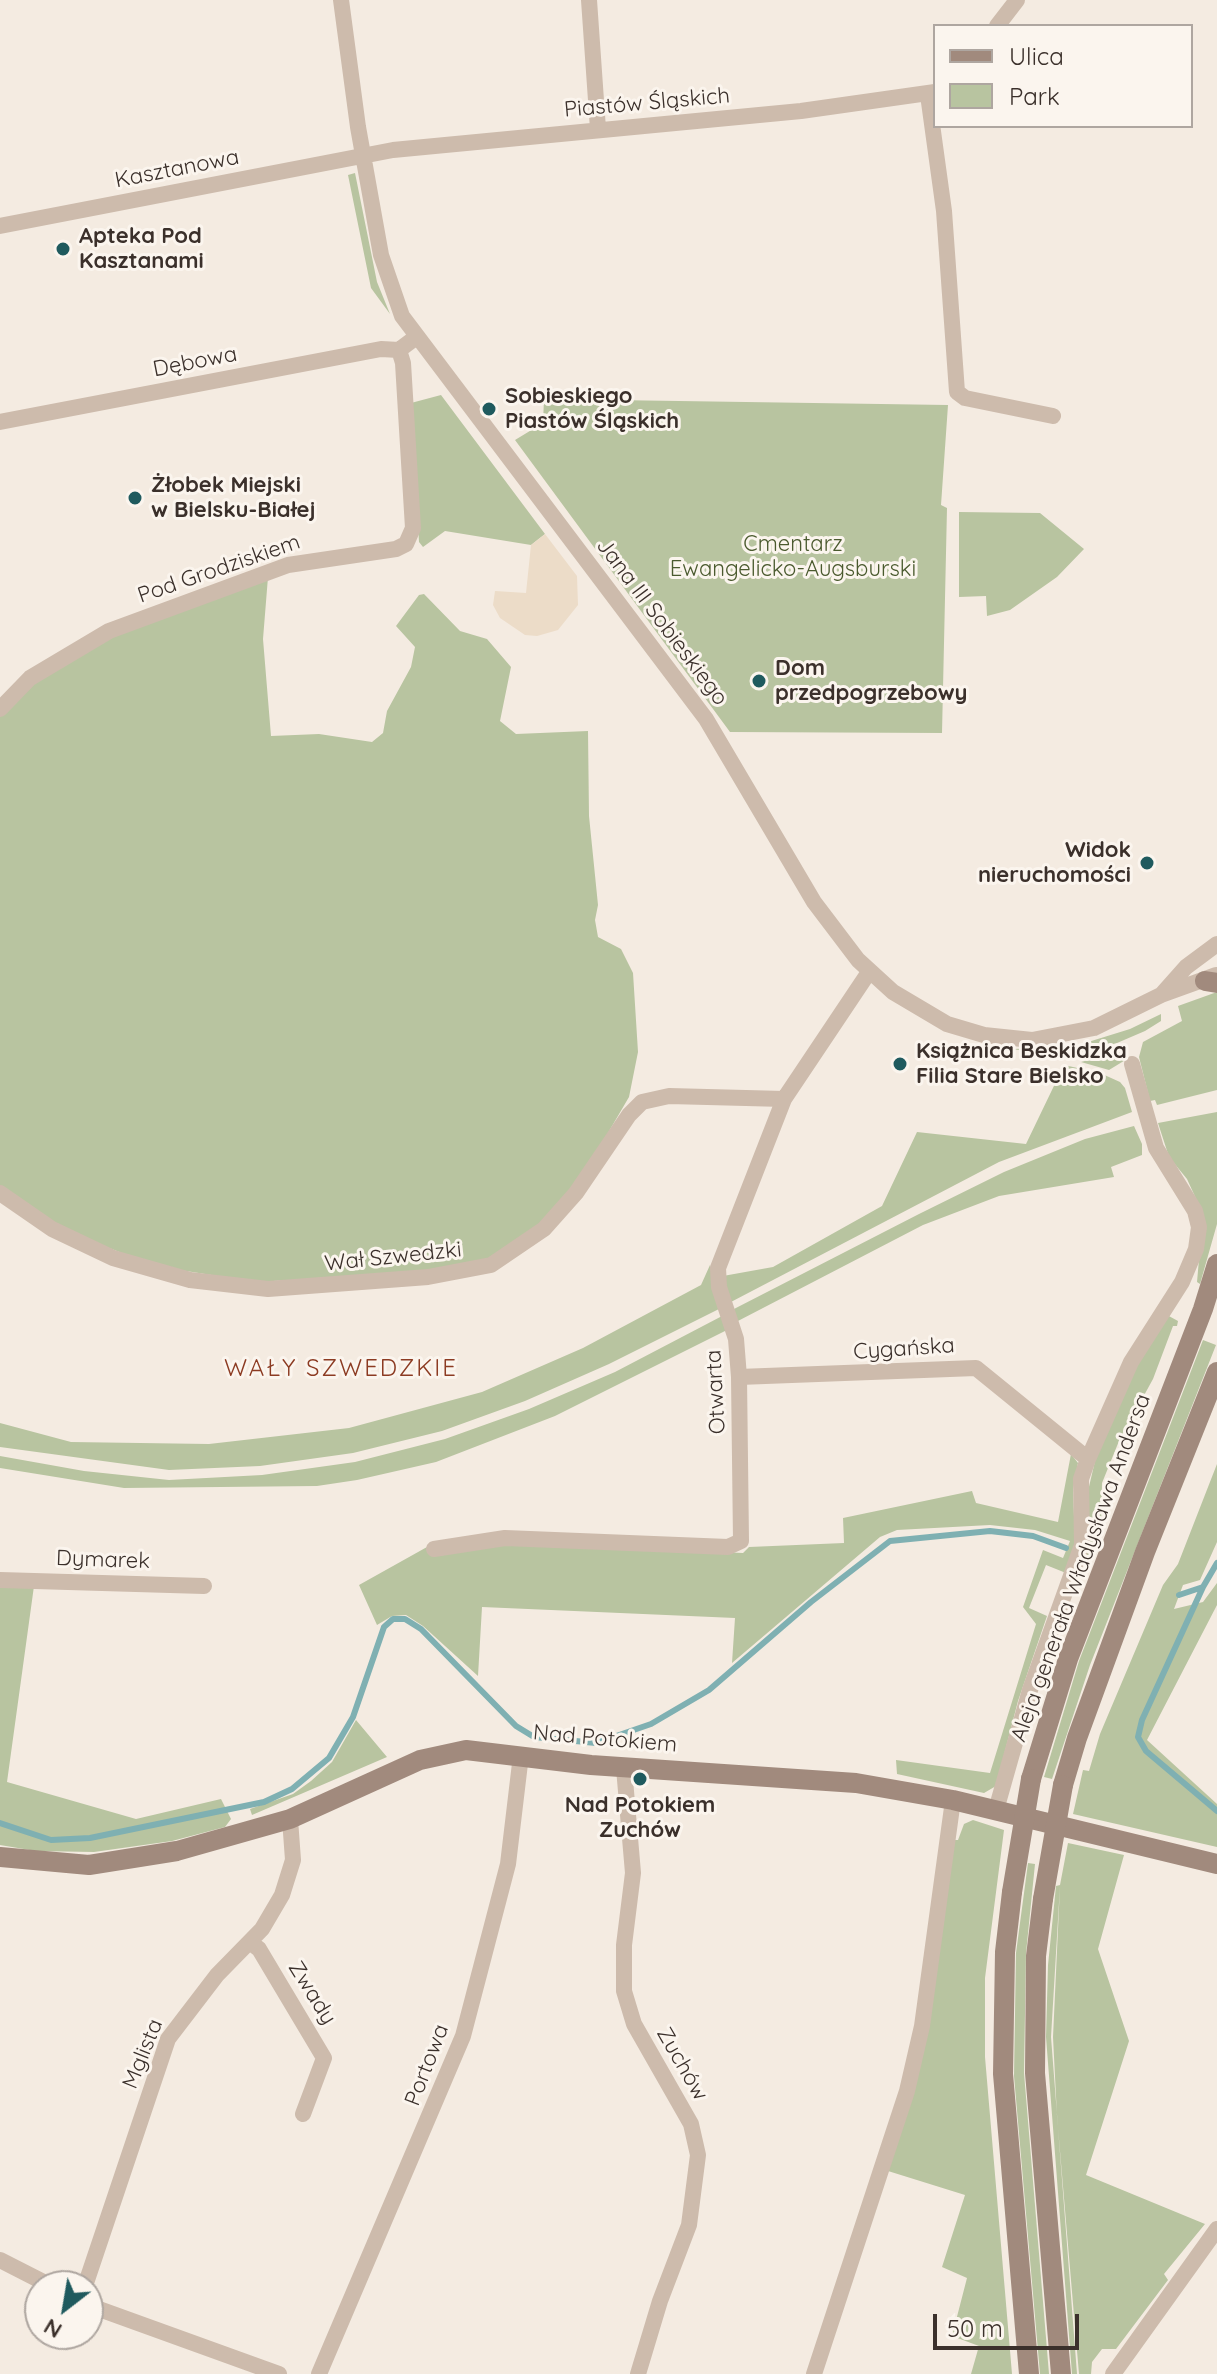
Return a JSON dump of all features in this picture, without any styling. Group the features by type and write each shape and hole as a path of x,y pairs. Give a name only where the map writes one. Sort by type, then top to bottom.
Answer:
{"main road":[{"name":"Aleja generała Władysława Andersa","path":"1029,2374 1003,2074 1003,1983 1012,1892 1031,1779 1068,1659 1210,1306 1217,1264"},
{"path":"1061,2374 1035,2073 1036,1956 1043,1899 1063,1785 1129,1595 1217,1372"},
{"path":"1197,1422 1217,1394"},
{"name":"Nad Potokiem","path":"0,1857 61,1864 115,1863 208,1844 290,1819 435,1756 466,1750 624,1768 856,1783 953,1800 1217,1864"}],"street":[{"name":"Jana III Sobieskiego","path":"341,0 363,155 386,273 402,316 406,345 706,719 814,902 869,972 920,1011 947,1024 1006,1039 1032,1040 1094,1028 1161,995 1213,980"},
{"path":"589,0 598,129"},
{"path":"999,24 1017,0"},
{"name":"Piastów Śląskich","path":"363,155 931,94"},
{"path":"935,128 957,392 965,398 1053,416"},
{"name":"Kasztanowa","path":"0,226 363,155"},
{"name":"Dębowa","path":"0,422 406,345"},
{"name":"Pod Grodziskiem","path":"0,709 30,678 49,665 122,626 288,565 396,549 406,544 413,528 403,363 406,345"},
{"name":"Jana III Sobieskiego","path":"1161,995 1186,967 1217,944"},
{"name":"Otwarta","path":"434,1549 505,1538 735,1546 742,1534 739,1377 736,1339 719,1287 718,1268 784,1099 869,972"},
{"path":"996,1810 1030,1690 1082,1545 1081,1479 1088,1459 1131,1362 1182,1282 1198,1235 1198,1219 1191,1202 1156,1148 1132,1064"},
{"name":"Wał Szwedzki","path":"0,1193 52,1229 102,1253 190,1280 268,1289 428,1277 491,1265 544,1229 576,1193 629,1115 642,1102 669,1096 784,1099"},
{"name":"Cygańska","path":"739,1377 976,1368 1088,1459"},
{"name":"Dymarek","path":"0,1580 204,1586"},
{"name":"Portowa","path":"319,2374 463,2036 508,1864 521,1755"},
{"name":"Zuchów","path":"624,1768 633,1873 623,1954 624,1991 634,2024 691,2124 698,2155 689,2225 660,2301 638,2374"},
{"path":"814,2374 907,2091 922,2026 953,1800"},
{"name":"Mglista","path":"90,2270 168,2039 217,1975 251,1943 273,1913 291,1869 294,1847 290,1819"},
{"name":"Zwady","path":"251,1943 259,1949 324,2058 303,2114"},
{"path":"1113,2374 1217,2229"},
{"path":"0,2260 24,2272"},
{"path":"104,2311 279,2374"}],"green space":[{"path":"355,173 377,282 390,314 371,288 348,175"},
{"path":"441,395 545,534 531,545 445,531 423,547 419,542 411,403"},
{"name":"Cmentarz Ewangelicko-Augsburski","path":"544,399 948,405 941,505 947,508 942,733 730,732 515,440 543,423"},
{"path":"959,512 1040,513 1084,549 1057,577 1010,610 987,616 986,596 959,597"},
{"path":"268,577 263,639 271,736 319,734 372,742 383,733 387,711 411,667 415,647 396,626 419,595 424,594 460,631 487,639 511,667 500,721 516,734 588,731 589,816 598,905 595,920 598,937 621,949 633,973 638,1052 629,1097 584,1174 539,1226 488,1260 430,1272 256,1282 154,1266 67,1231 0,1186 0,715 34,681 110,636"},
{"path":"1217,992 1217,1090 1157,1105 1155,1100 1150,1101 1139,1057 1143,1042 1182,1021 1178,1006"},
{"path":"1161,1014 1161,1021 1145,1031 1117,1043 1071,1055 1058,1057 1013,1049 1072,1047 1130,1029"},
{"path":"1125,1053 1127,1059 1109,1070 1081,1062"},
{"path":"1064,1065 1100,1073 1120,1082 1125,1088 1132,1112 999,1162 729,1303 723,1276 773,1267 882,1206 917,1132 1026,1144"},
{"path":"1217,1112 1217,1224 1200,1284 1197,1282 1203,1214 1187,1179 1169,1157 1158,1123"},
{"path":"1134,1126 1142,1144 1142,1155 1111,1167 1114,1177 999,1196 923,1225 736,1322 732,1310 1004,1172 1085,1139"},
{"path":"710,1265 721,1308 609,1364 525,1401 442,1431 353,1453 260,1466 169,1470 0,1447 0,1423 71,1442 209,1444 349,1428 482,1392 583,1348 701,1285"},
{"path":"724,1315 729,1329 555,1416 436,1462 357,1480 317,1486 124,1488 0,1468 0,1456 84,1471 169,1480 262,1475 355,1462 445,1439 529,1409 615,1372"},
{"path":"1167,1315 1178,1321 1177,1326 1173,1326 1153,1379 1119,1441 1102,1483 1101,1530 1085,1567 1088,1491 1095,1461 1137,1364"},
{"path":"1203,1340 1216,1345 1090,1665 1052,1779 1044,1777 1079,1661"},
{"path":"1071,1454 1078,1463 1073,1489 1075,1543 1066,1573 1046,1565 1029,1608 1047,1616 1018,1701 996,1786 984,1793 897,1774 896,1760 990,1773 1036,1624 1023,1607 1043,1550 1063,1558 1070,1541 1035,1530 990,1525 897,1530 880,1537 732,1663 735,1618 482,1607 478,1676 423,1626 406,1615 392,1616 377,1625 359,1585 427,1547 506,1543 743,1553 749,1547 844,1543 843,1518 972,1491 976,1503 1058,1522"},
{"path":"1217,1464 1217,1542 1200,1580 1183,1585 1174,1609 1203,1602 1217,1583 1217,1605 1147,1740 1217,1804 1217,1847 1073,1814 1083,1770 1089,1771 1100,1734 1163,1585 1178,1564"},
{"path":"0,1586 34,1586 7,1782 136,1819 221,1799 231,1819 225,1827 172,1841 94,1852 36,1851 0,1845"},
{"path":"356,1720 387,1757 252,1815 250,1809 293,1794 332,1762"},
{"path":"973,1820 1004,1830 985,1978 985,2057 1012,2374 971,2374 979,2346 952,2336 967,2278 942,2267 965,2195 888,2171 954,1840 958,1840 964,1824"},
{"path":"1068,1843 1124,1855 1098,1949 1129,2041 1086,2175 1205,2224 1164,2274 1168,2280 1116,2349 1102,2349 1092,2362 1091,2374 1079,2374 1058,2128 1077,2374 1072,2374 1046,2037 1048,1965 1056,1886 1060,1885","holes":["1060,1886 1053,2037 1057,2112 1051,2037"]},
{"path":"1028,1863 1035,1864 1026,1953 1024,2073 1049,2374 1040,2374 1014,2076 1016,1953"}],"shaded area":[{"path":"545,534 577,576 578,605 558,630 537,636 525,635 500,618 493,605 495,591 526,593 531,545"}],"waterway":[{"path":"0,1823 51,1840 90,1838 264,1802 292,1789 329,1758 353,1717 384,1627 393,1619 405,1619 421,1629 516,1726 534,1737 596,1743 651,1724 709,1690 811,1602 890,1541 990,1531 1033,1536 1066,1548"},
{"path":"1179,1595 1203,1587 1217,1563"},
{"path":"1203,1587 1142,1720 1138,1737 1146,1751 1217,1811"}],"place":[{"name":"Apteka Pod Kasztanami","path":"63,249"},
{"name":"Sobieskiego Piastów Śląskich","path":"489,409"},
{"name":"Żłobek Miejski w Bielsku-Białej","path":"135,498"},
{"name":"Dom przedpogrzebowy","path":"759,681"},
{"name":"Widok nieruchomości","path":"1147,863"},
{"name":"Książnica Beskidzka Filia Stare Bielsko","path":"900,1064"},
{"name":"Nad Potokiem Zuchów","path":"640,1779"}],"district":[{"name":"WAŁY SZWEDZKIE","path":"341,1369"}]}
